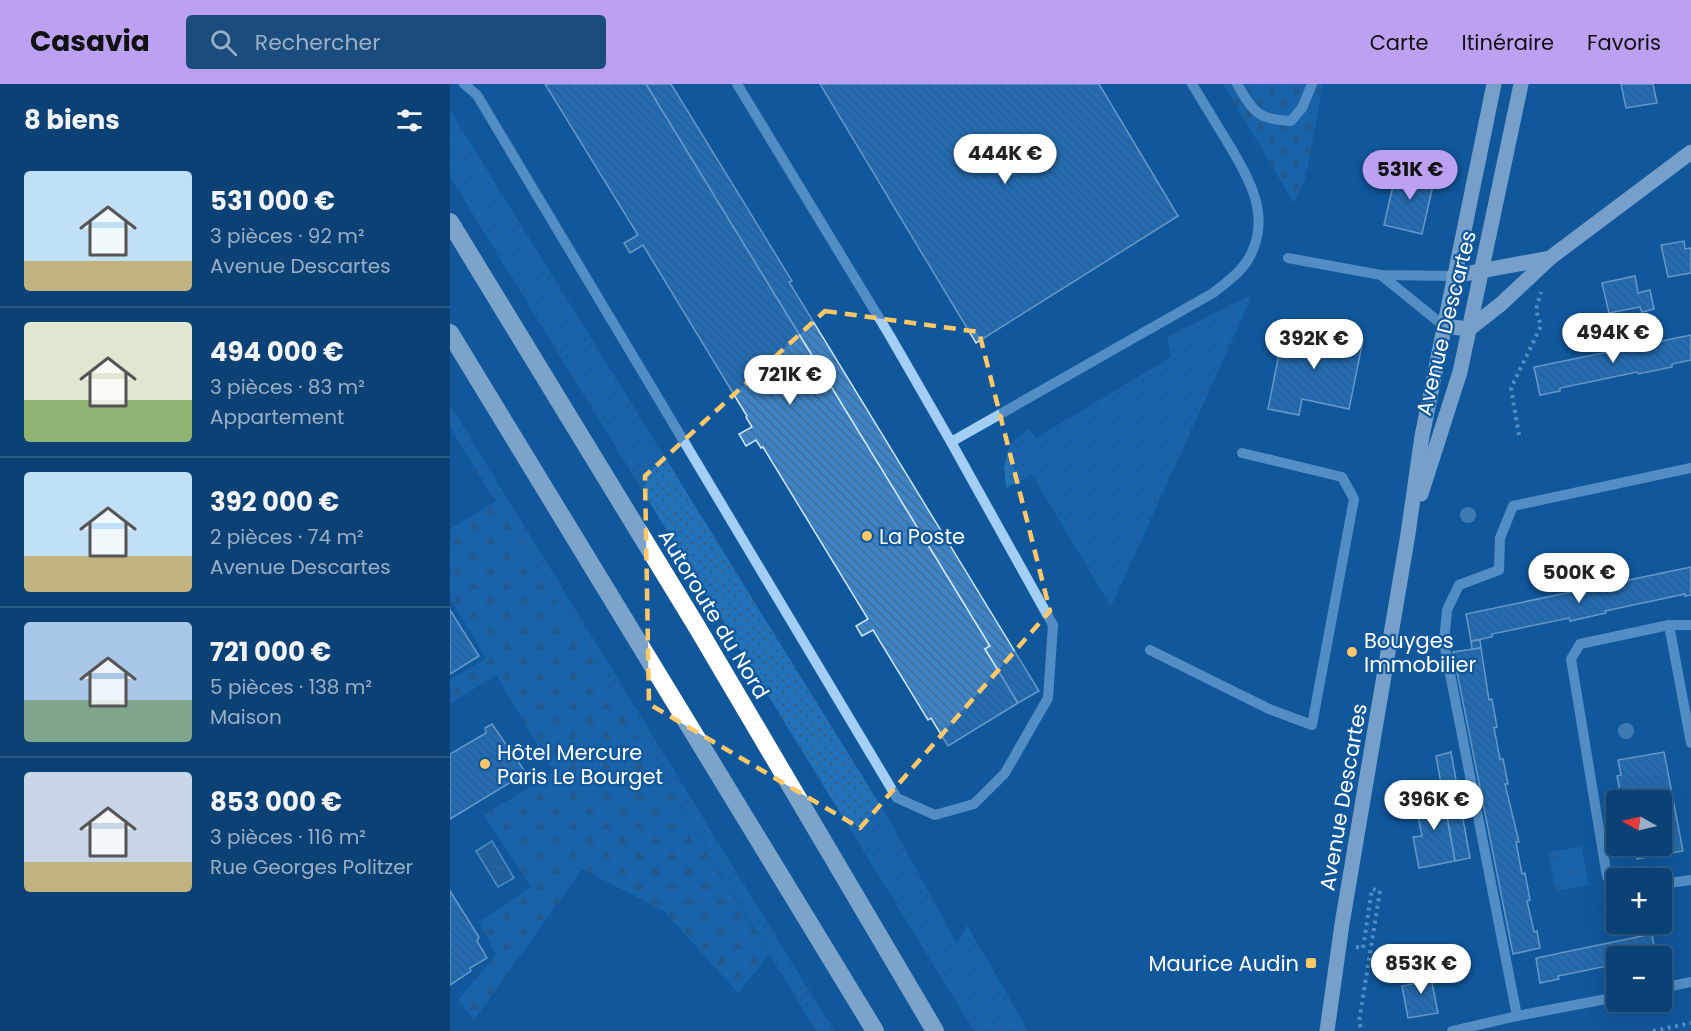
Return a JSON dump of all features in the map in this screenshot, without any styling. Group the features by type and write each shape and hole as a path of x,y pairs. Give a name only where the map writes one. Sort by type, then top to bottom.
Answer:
{"highway":[{"name":"Autoroute du Nord","path":"450,222 697,627 935,1031"},
{"path":"450,333 875,1031"}],"main road":[{"name":"Avenue Descartes","path":"1327,1031 1422,436 1494,84"},
{"name":"Avenue Descartes","path":"1408,534 1460,372 1521,84"},
{"path":"1444,326 1468,329 1501,304 1550,258 1691,152"},
{"path":"1454,276 1550,258"}],"street":[{"path":"464,84 477,95 897,798 935,815 974,804 1005,772 1048,698 1053,625 884,326 737,84"},
{"path":"951,442 1213,293 1243,267 1257,238 1259,217 1256,195 1246,172 1192,84"},
{"path":"1237,84 1254,112 1271,120 1291,121 1302,108 1312,84"},
{"path":"1288,258 1381,275 1454,276"},
{"path":"1381,275 1444,326"},
{"path":"1150,650 1269,709 1312,725 1354,499 1342,477 1242,453"},
{"path":"1516,1016 1444,643 1447,610 1459,585 1499,570 1500,538 1513,506 1691,468"},
{"path":"1670,625 1691,743"},
{"path":"1606,877 1570,659 1580,644 1670,625 1691,625"},
{"path":"1672,883 1691,880"},
{"path":"1672,986 1691,982"},
{"path":"1452,1031 1606,999"}],"path":[{"path":"1519,435 1511,388 1541,326 1536,310 1541,289"},
{"path":"1340,944 1362,948 1372,889 1380,891 1359,1022 1362,1031"},
{"path":"1653,1031 1691,1023"}],"highlighted area":[{"path":"825,311 979,332 1050,611 860,828 649,704 645,476"}],"green space":[{"path":"1223,84 1323,84 1306,176 1294,203"},
{"path":"450,110 890,821 957,944 967,925 1028,1031 974,1031 450,177"},
{"path":"1253,294 1111,607 1032,475 1006,488 1004,467 1010,444 1029,429 1036,438 1171,357 1167,337"},
{"path":"450,405 834,1031 816,1031 450,427"},
{"path":"496,501 769,955 738,993 664,911 582,869 474,1020 458,1000 496,955 479,922 531,887 484,815 554,772 496,675 450,704 450,680 486,658 450,598 450,529"},
{"path":"1581,846 1589,885 1556,891 1548,853"}],"water":[{"path":"492,841 514,878 498,887 476,851"}],"building":[{"path":"545,84 646,84 990,646 985,649 1018,703 948,746 931,718 928,720 873,630 862,636 856,626 868,619 763,447 761,448 756,440 746,446 739,434 752,427 747,416 643,245 630,253 624,243 638,235"},
{"path":"646,84 671,84 1039,691 1018,703 985,649 990,646"},
{"path":"820,84 1099,84 1178,216 976,343"},
{"path":"1621,84 1653,84 1657,103 1626,108"},
{"path":"1397,168 1435,176 1422,234 1384,225"},
{"path":"1684,241 1685,249 1691,248 1691,273 1668,277 1661,245"},
{"path":"1635,276 1638,293 1650,290 1654,309 1642,312 1640,307 1609,313 1602,283"},
{"path":"1285,324 1363,340 1349,409 1302,399 1299,415 1268,409"},
{"path":"1691,335 1691,360 1672,364 1672,367 1560,388 1560,391 1540,395 1534,367"},
{"path":"1691,567 1691,595 1685,596 1685,594 1605,611 1606,613 1570,621 1569,618 1492,634 1492,637 1471,641 1466,614"},
{"path":"450,610 479,656 450,674"},
{"path":"1480,640 1481,648 1472,649 1471,641"},
{"path":"1481,648 1489,700 1492,699 1497,727 1494,728 1500,759 1503,759 1508,784 1505,784 1519,842 1516,842 1522,874 1525,873 1530,900 1527,901 1540,948 1513,954 1453,652"},
{"name":"Hôtel Mercure Paris Le Bourget","path":"492,724 526,773 450,819 450,754 486,733 485,728"},
{"path":"1451,752 1470,858 1455,861 1436,756"},
{"path":"1664,752 1671,790 1620,790 1617,776 1621,775 1618,760"},
{"path":"1441,785 1455,861 1419,868 1413,837 1422,836 1418,817 1427,816 1422,788"},
{"path":"1672,794 1683,851 1672,853"},
{"path":"1637,856 1654,856 1637,859"},
{"path":"450,891 479,937 477,941 487,958 470,968 471,971 450,985"},
{"path":"1652,934 1654,946 1606,946 1606,966 1558,976 1559,979 1540,983 1536,958"},
{"path":"1434,968 1437,982 1432,983 1438,1013 1408,1018 1402,986 1419,983 1417,971"}],"place":[{"name":"La Poste","path":"867,536"},
{"name":"Bouyges Immobilier","path":"1352,652"},
{"name":"Hôtel Mercure Paris Le Bourget","path":"485,764"},
{"name":"Maurice Audin","path":"1311,963"}]}
